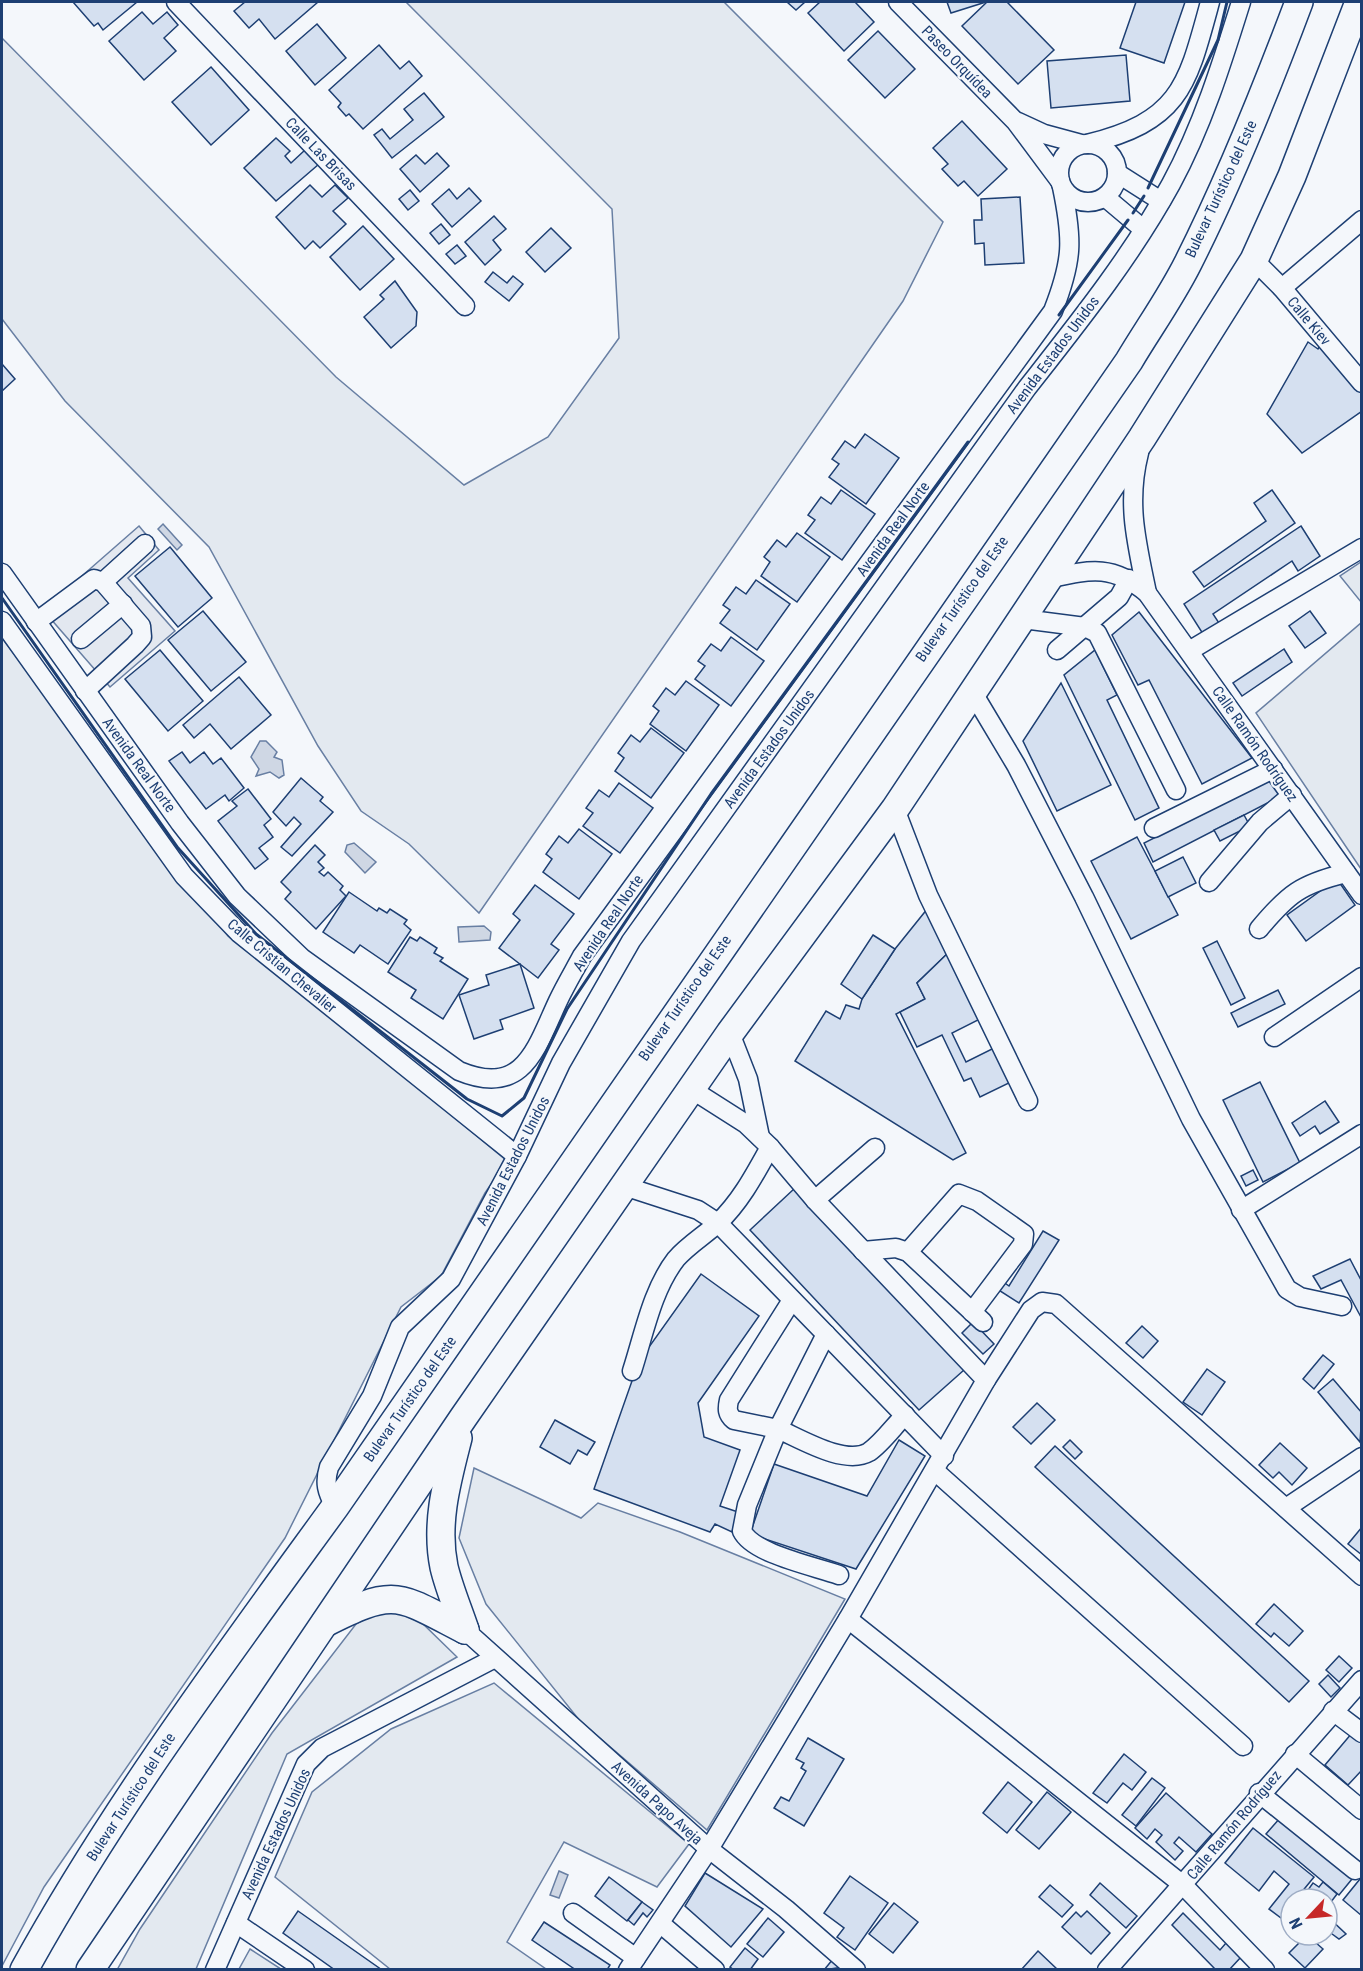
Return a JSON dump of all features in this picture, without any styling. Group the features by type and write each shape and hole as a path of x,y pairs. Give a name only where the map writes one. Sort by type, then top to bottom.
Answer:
{"highway":[{"name":"Bulevar Turístico del Este","path":"24,1970 54,1916 208,1680 335,1507 1129,361 1186,266 1218,201 1266,90 1299,2"},
{"path":"90,1970 463,1418 691,1089 895,810 1142,438 1254,260 1292,176 1359,2"},
{"path":"463,1418 444,1490 440,1528 444,1567 465,1630"},
{"path":"324,1624 363,1604 382,1598 407,1600 465,1630"}],"street":[{"name":"Calle Las Brisas","path":"176,2 465,306"},
{"name":"Paseo Orquídea","path":"898,2 1016,122"},
{"path":"1061,184 1061,161 1073,147 1131,130 1152,120 1170,104 1192,66 1210,2"},
{"name":"Avenida Estados Unidos","path":"335,1507 328,1494 325,1480 329,1467 372,1396 399,1327 451,1279 517,1156 561,1063 631,941 1027,388 1087,311 1143,229 1172,181 1210,92 1241,2"},
{"path":"1016,122 1044,134 1104,148 1114,165 1161,201"},
{"path":"1016,122 1068,195 1087,202"},
{"path":"1069,222 1087,202 1105,196 1111,190 1119,142 1131,130"},
{"name":"Avenida Real Norte","path":"2,573 180,823 237,896 302,958 459,1071 475,1078 492,1079 509,1076 524,1067 535,1054 558,1000 582,956 1053,310 1067,275 1071,239 1061,184"},
{"path":"1105,196 1143,229"},
{"path":"1282,288 1362,220"},
{"name":"Calle Kiev","path":"1254,260 1282,288 1362,383"},
{"path":"1142,438 1133,478 1132,518 1147,593"},
{"path":"103,582 145,544"},
{"path":"1190,651 1362,548"},
{"path":"1051,578 1084,571 1107,571 1129,579 1147,593"},
{"path":"36,622 94,579 103,582 142,628 142,637 85,691"},
{"path":"1057,650 1119,597 1129,579"},
{"name":"Calle Ramón Rodríguez","path":"1147,593 1362,895"},
{"path":"81,639 123,604"},
{"path":"1023,620 1085,627 1097,633 1106,646 1176,790"},
{"name":"Calle Cristian Chevalier","path":"2,621 184,876 239,933 517,1156"},
{"path":"973,693 1016,765 1079,887 1191,1119 1287,1289 1300,1297 1342,1306"},
{"path":"1154,828 1273,769"},
{"path":"1209,882 1260,822 1292,795"},
{"path":"895,810 928,895 1028,1101"},
{"path":"1259,929 1285,898 1317,880 1346,873"},
{"path":"1274,1037 1362,977"},
{"path":"632,1371 658,1290 668,1271 677,1258 718,1223 741,1199 765,1142 748,1079 730,1033"},
{"path":"691,1089 746,1124 765,1142 862,1251 986,1380"},
{"path":"1241,1210 1362,1134"},
{"path":"815,1200 875,1148"},
{"path":"624,1186 698,1210 718,1223 905,1415 940,1463 1244,1746"},
{"path":"862,1251 896,1248 908,1252 977,1317 1023,1244 1024,1234 977,1201 959,1194 908,1252"},
{"path":"792,1300 729,1400 727,1411 734,1420 778,1429 841,1455 855,1457 873,1449 905,1415"},
{"path":"573,1913 632,1964 661,1924 709,1849 848,1619 986,1380 1031,1310 1042,1302 1056,1304 1362,1576"},
{"path":"826,1334 778,1429 747,1505 742,1531 751,1544 839,1575"},
{"path":"1286,1508 1362,1457"},
{"path":"848,1619 1183,1886 1265,1970"},
{"name":"Avenida Papo Aveja","path":"465,1630 709,1849 786,1909 856,1970"},
{"name":"Avenida Estados Unidos","path":"215,1970 306,1764 322,1748 495,1658"},
{"name":"Calle Ramón Rodríguez","path":"1107,1970 1183,1886 1259,1793 1362,1680"},
{"path":"1334,1711 1362,1733"},
{"path":"1295,1754 1362,1810"},
{"path":"1259,1793 1355,1870"},
{"path":"236,1923 305,1970"},
{"path":"661,1924 715,1970"}],"shaded area":[{"path":"406,2 724,2 943,222 903,301 479,913 409,844 361,811 318,746 209,547 65,401 2,319 2,38 336,377 464,485 548,437 619,338 612,209"},
{"path":"163,524 182,545 177,550 158,529"},
{"path":"139,526 159,550 128,578 175,631 110,687 43,610"},
{"path":"1361,562 1361,602 1340,576"},
{"path":"1361,623 1361,869 1256,713"},
{"path":"2,638 228,936 358,1038 507,1161 485,1193 441,1276 401,1307 285,1538 44,1887 2,1966"},
{"path":"260,741 266,741 277,752 274,757 282,760 284,775 279,778 270,772 256,776 259,769 251,757"},
{"path":"354,843 376,862 365,873 345,852 347,845"},
{"path":"484,926 491,932 490,940 459,942 458,927"},
{"path":"474,1468 581,1518 598,1503 680,1532 845,1599 707,1830 580,1721 486,1604 459,1538"},
{"path":"385,1608 421,1622 457,1657 287,1754 196,1969 117,1970 140,1929 272,1733 356,1624"},
{"path":"494,1683 689,1844 657,1887 564,1842 507,1942 546,1969 390,1969 275,1877 312,1792 391,1729"},
{"path":"559,1871 568,1875 559,1898 550,1895"},
{"path":"250,1949 281,1969 239,1969"}],"building":[{"path":"73,2 137,2 103,30 98,23 94,26"},
{"path":"245,2 318,2 275,39 259,19 249,28 234,11"},
{"path":"787,2 805,2 796,10"},
{"path":"820,2 855,2 874,22 844,51 808,13"},
{"path":"947,2 986,2 951,13"},
{"path":"987,2 1007,2 1054,50 1018,84 962,26"},
{"path":"1136,2 1185,2 1164,63 1120,48"},
{"path":"142,12 153,24 167,12 178,25 164,38 176,51 144,80 109,41"},
{"path":"317,24 346,58 315,85 286,51"},
{"path":"878,31 915,69 885,98 848,60"},
{"path":"379,45 400,69 409,61 422,76 363,129 349,114 346,116 338,107 341,103 329,90"},
{"path":"1126,55 1130,101 1051,108 1047,61"},
{"path":"211,67 249,110 211,145 172,102"},
{"path":"424,93 444,117 392,158 374,135 382,129 390,139 413,120 404,109"},
{"path":"962,121 1007,169 978,196 964,181 958,186 942,169 948,164 933,148"},
{"path":"276,138 290,151 285,156 291,163 305,150 319,164 276,201 244,168"},
{"path":"437,153 449,166 420,192 400,169 416,155 425,164"},
{"path":"310,185 322,197 335,185 348,198 333,211 346,224 320,248 313,241 305,249 276,217"},
{"path":"469,188 481,201 452,227 432,204 449,189 457,199"},
{"path":"410,190 419,201 408,210 399,199"},
{"path":"1020,197 1024,263 985,265 984,243 975,244 974,220 982,220 981,199"},
{"path":"494,216 506,229 493,240 501,250 485,265 465,242"},
{"path":"441,224 450,235 439,244 430,233"},
{"path":"363,226 394,259 360,290 330,257"},
{"path":"551,228 571,248 545,272 526,252"},
{"path":"457,245 466,256 455,264 446,254"},
{"path":"493,272 507,283 513,276 523,284 509,301 485,282"},
{"path":"395,281 417,312 416,326 391,348 364,317 384,299 380,295"},
{"path":"1308,342 1318,349 1321,344 1362,392 1362,411 1302,453 1267,414"},
{"path":"2,364 15,379 2,391"},
{"path":"865,434 899,458 866,504 829,477 839,464 832,459 845,441 855,448"},
{"path":"841,490 875,514 842,560 805,533 815,520 808,515 821,497 831,504"},
{"path":"1272,490 1295,523 1204,587 1193,572 1266,521 1254,503"},
{"path":"1301,526 1320,556 1298,571 1292,561 1213,614 1219,623 1203,634 1184,604"},
{"path":"797,533 830,557 797,602 761,576 770,562 764,557 777,540 786,547"},
{"path":"170,547 212,598 178,627 135,576"},
{"path":"756,580 790,604 757,650 720,623 730,610 723,605 736,587 746,594"},
{"path":"203,611 246,662 211,691 168,640"},
{"path":"1310,611 1326,633 1305,648 1289,626"},
{"path":"1139,612 1252,758 1202,784 1149,680 1138,685 1112,635"},
{"path":"731,637 764,661 731,706 695,679 705,666 698,661 711,644 721,651"},
{"path":"1284,649 1292,662 1242,696 1233,683"},
{"path":"160,650 203,701 168,731 125,679"},
{"path":"1095,650 1117,695 1107,700 1159,808 1135,820 1064,675"},
{"path":"239,677 271,715 231,749 210,724 194,738 183,725"},
{"path":"686,681 719,705 686,751 650,724 659,711 653,706 666,688 675,695"},
{"path":"1061,683 1111,785 1057,811 1023,741"},
{"path":"651,728 684,753 651,798 615,771 624,758 618,753 631,735 640,742"},
{"path":"182,752 190,763 204,752 213,764 221,758 244,788 229,801 225,795 206,809 169,761"},
{"path":"301,778 323,797 320,801 333,812 292,856 281,847 301,824 294,817 286,826 273,812"},
{"path":"1272,779 1281,796 1153,862 1144,843"},
{"path":"619,783 653,808 620,853 583,826 593,813 586,808 599,790 609,797"},
{"path":"248,789 271,819 264,825 273,837 259,848 268,859 255,869 218,821 237,806 232,801"},
{"path":"1244,815 1250,826 1220,841 1214,830"},
{"path":"579,829 612,854 579,899 543,872 552,859 546,854 559,836 568,843"},
{"path":"1137,837 1178,915 1131,939 1091,861"},
{"path":"315,845 325,855 318,862 324,868 319,872 324,876 328,872 343,886 340,890 346,896 316,929 285,899 291,892 281,882"},
{"path":"1183,857 1196,883 1168,897 1155,871"},
{"path":"1337,879 1355,905 1306,941 1287,915"},
{"path":"535,885 574,914 551,944 559,950 538,978 499,948 520,920 513,914"},
{"path":"349,892 377,911 379,908 387,913 390,909 407,920 404,924 411,930 388,964 360,945 354,953 323,932"},
{"path":"928,908 948,953 917,983 925,999 896,1014 966,1153 953,1160 795,1061 826,1011 840,1019 846,1005 859,1009 862,999 895,949"},
{"path":"873,935 895,949 862,999 841,984"},
{"path":"410,937 417,941 420,937 437,948 434,953 443,958 440,961 468,979 443,1019 411,998 416,990 388,972"},
{"path":"1217,941 1245,998 1231,1005 1203,948"},
{"path":"948,953 980,1019 952,1033 966,1062 994,1048 1011,1082 980,1097 971,1078 964,1081 942,1035 917,1047 900,1012 925,999 917,983"},
{"path":"520,964 534,1008 500,1020 503,1029 474,1039 459,995 489,985 486,975"},
{"path":"1278,990 1285,1004 1238,1027 1231,1013"},
{"path":"1260,1082 1300,1163 1263,1182 1223,1100"},
{"path":"1325,1101 1339,1122 1320,1134 1315,1126 1300,1136 1292,1123"},
{"path":"1253,1170 1258,1180 1246,1186 1241,1176"},
{"path":"795,1188 964,1370 919,1410 750,1230"},
{"path":"1043,1231 1059,1240 1019,1303 997,1289 1002,1281 1009,1286"},
{"path":"1350,1259 1362,1282 1362,1319 1341,1280 1321,1289 1313,1276"},
{"path":"701,1274 759,1316 698,1403 704,1437 740,1450 720,1506 738,1512 732,1532 715,1524 710,1532 594,1489 639,1361"},
{"path":"973,1322 994,1344 983,1354 962,1333"},
{"path":"1142,1326 1158,1341 1143,1358 1126,1343"},
{"path":"1323,1355 1334,1364 1314,1389 1303,1379"},
{"path":"1207,1369 1225,1382 1202,1415 1183,1402"},
{"path":"1333,1379 1362,1413 1360,1442 1318,1392"},
{"path":"1037,1403 1055,1420 1031,1444 1013,1427"},
{"path":"555,1420 595,1442 587,1455 578,1450 570,1464 540,1447"},
{"path":"899,1440 925,1456 856,1569 750,1534 774,1464 867,1496"},
{"path":"1070,1440 1082,1452 1075,1459 1063,1447"},
{"path":"1280,1443 1307,1468 1292,1485 1279,1472 1273,1478 1259,1465"},
{"path":"1055,1446 1309,1681 1289,1702 1035,1467"},
{"path":"1362,1527 1362,1555 1348,1544"},
{"path":"1274,1604 1303,1631 1289,1646 1274,1633 1271,1637 1256,1624"},
{"path":"1339,1656 1352,1668 1339,1682 1326,1670"},
{"path":"1328,1675 1340,1688 1331,1697 1319,1684"},
{"path":"1352,1733 1362,1741 1362,1770 1348,1785 1325,1765"},
{"path":"808,1738 844,1759 804,1826 774,1808 781,1797 789,1801 806,1771 801,1768 804,1763 796,1759"},
{"path":"1124,1754 1146,1772 1132,1790 1123,1783 1107,1803 1093,1793"},
{"path":"1152,1778 1165,1788 1136,1826 1122,1815"},
{"path":"1008,1782 1032,1802 1007,1833 983,1813"},
{"path":"1047,1792 1071,1812 1039,1849 1016,1830"},
{"path":"1166,1793 1212,1834 1196,1852 1179,1837 1174,1843 1183,1851 1175,1860 1156,1842 1162,1835 1155,1829 1147,1839 1135,1828"},
{"path":"1280,1818 1352,1879 1339,1895 1339,1887 1329,1887 1266,1834"},
{"path":"1253,1828 1314,1877 1306,1887 1287,1887 1289,1884 1274,1871 1259,1891 1225,1863"},
{"path":"705,1873 763,1909 731,1947 685,1906"},
{"path":"850,1876 888,1903 855,1950 837,1937 844,1928 824,1913"},
{"path":"609,1877 642,1902 627,1921 595,1896"},
{"path":"1360,1879 1362,1880 1362,1916 1343,1900"},
{"path":"1323,1882 1329,1887 1319,1887"},
{"path":"1100,1883 1137,1916 1126,1928 1090,1895"},
{"path":"1050,1885 1073,1905 1062,1917 1039,1897"},
{"path":"1279,1896 1279,1916 1269,1909"},
{"path":"642,1902 653,1910 647,1917 643,1913 634,1925 628,1920"},
{"path":"894,1903 918,1922 893,1953 869,1934"},
{"path":"298,1911 382,1970 335,1970 283,1933"},
{"path":"1087,1911 1110,1933 1091,1954 1062,1927 1076,1912 1081,1917"},
{"path":"1183,1913 1220,1950 1226,1943 1241,1957 1229,1970 1216,1970 1172,1925"},
{"path":"768,1918 784,1932 763,1957 747,1944"},
{"path":"544,1922 610,1965 607,1970 576,1970 532,1940"},
{"path":"1339,1927 1346,1934 1339,1939"},
{"path":"1295,1947 1321,1947 1323,1949 1305,1968 1289,1953"},
{"path":"745,1948 758,1959 750,1970 734,1970 730,1967"},
{"path":"1038,1951 1058,1970 1021,1970"},
{"path":"833,1959 843,1967 824,1970"}],"wall":[{"path":"1148,188 1218,40 1227,2"},
{"path":"1133,213 1144,196"},
{"path":"1059,315 1128,220"},
{"path":"2,598 178,848 256,934 467,1099 502,1116 524,1098 567,1009 711,794 968,442"}]}
